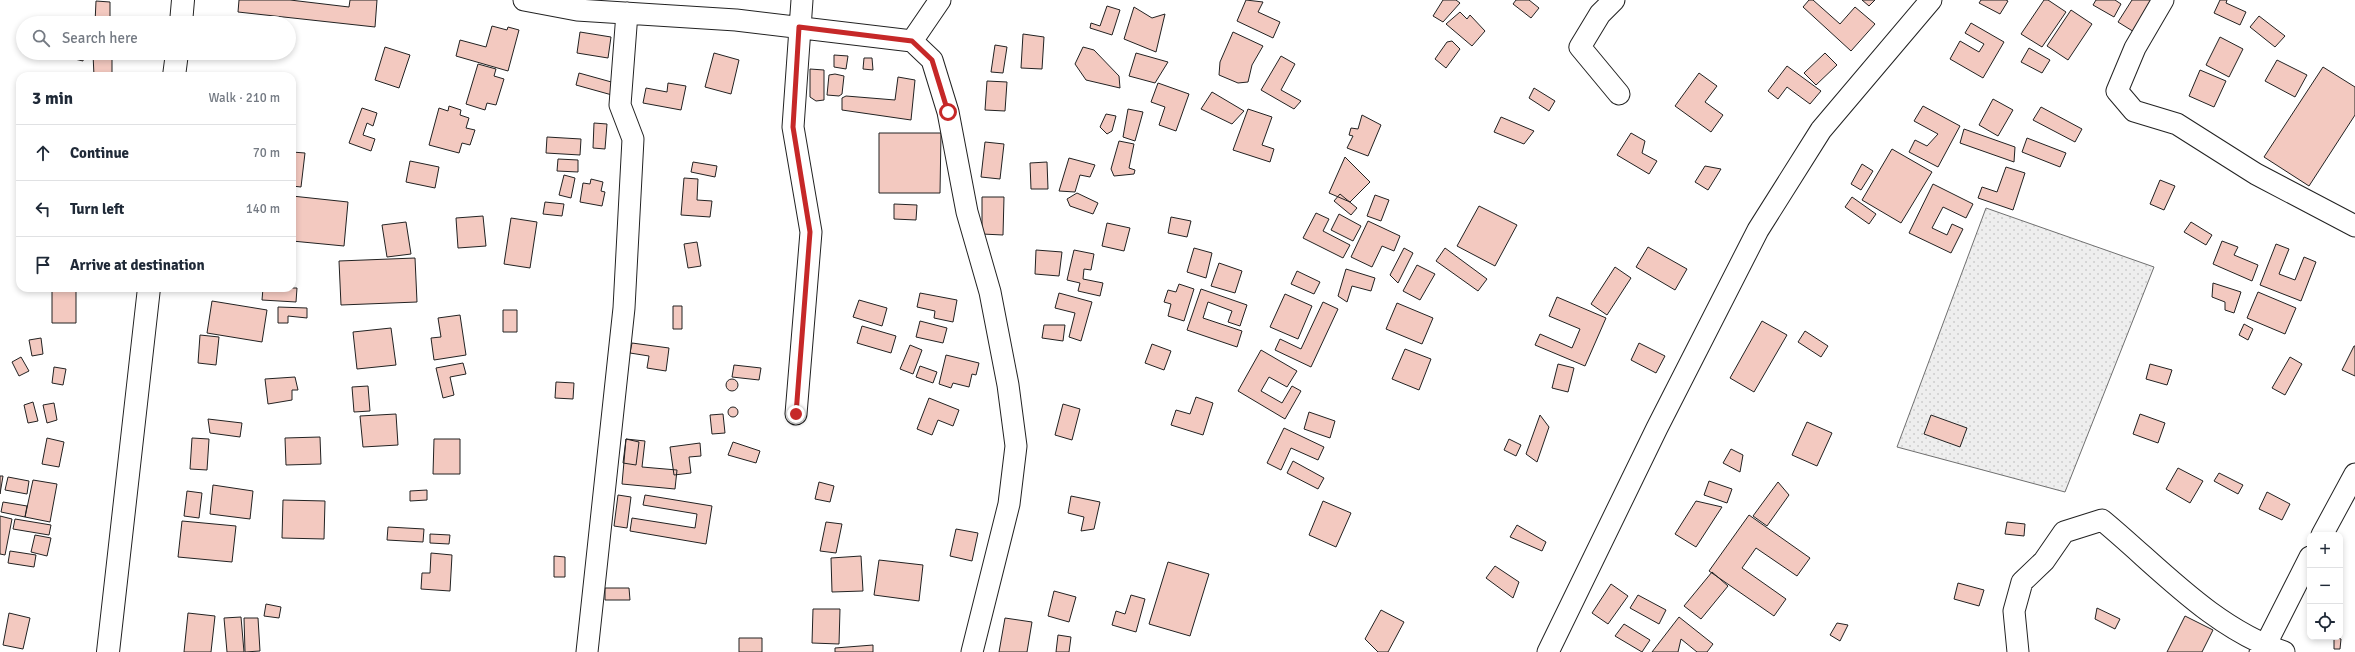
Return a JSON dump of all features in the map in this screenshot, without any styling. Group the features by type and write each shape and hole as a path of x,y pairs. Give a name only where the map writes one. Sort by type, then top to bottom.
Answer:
{"highway":[{"path":"182,16 184,0"},
{"path":"175,72 176,60"},
{"path":"108,652 149,292"}],"street":[{"path":"524,0 577,10 736,20 912,41 932,60 948,112 967,212 990,292 1008,385 1016,446 1009,504 972,652"},
{"path":"796,414 810,232 793,127 802,0"},
{"path":"912,41 940,0"},
{"path":"1614,0 1600,14 1580,47 1619,94"},
{"path":"1548,652 1656,428 1758,230 1820,130 1931,0"},
{"path":"2163,0 2136,48 2117,91 2134,111 2177,124 2256,174 2355,226"},
{"path":"587,652 624,308 633,138 620,105 627,13"},
{"path":"2324,532 2355,474"},
{"path":"2018,652 2014,611 2022,582 2044,561 2064,532 2102,520 2199,606 2270,650 2307,564"}],"shaded area":[{"path":"1986,208 2154,267 2065,492 1897,447"}],"building":[{"path":"239,0 290,0 349,7 350,0 377,0 375,27 296,18 296,16 275,16 238,12"},
{"path":"1246,0 1263,2 1258,12 1280,22 1273,38 1237,21"},
{"path":"1443,0 1456,0 1460,3 1443,22 1433,16"},
{"path":"1516,0 1529,0 1539,8 1531,18 1513,4"},
{"path":"1809,0 1813,0 1840,24 1855,7 1875,24 1851,51 1803,7"},
{"path":"1862,0 1875,0 1869,6"},
{"path":"1981,0 2008,1 2000,14 1979,3"},
{"path":"2044,0 2048,0 2066,12 2042,47 2021,34"},
{"path":"2096,0 2115,0 2121,4 2114,17 2093,5"},
{"path":"2132,0 2162,0 2139,35 2118,22"},
{"path":"2220,0 2227,0 2226,3 2246,12 2240,25 2214,13"},
{"path":"96,1 110,2 110,16 95,16"},
{"path":"1107,6 1120,10 1112,35 1090,28 1091,23 1100,26"},
{"path":"1134,7 1152,18 1165,14 1156,52 1124,39"},
{"path":"2071,10 2092,24 2068,60 2047,46"},
{"path":"1460,12 1467,19 1470,15 1485,31 1472,46 1446,24"},
{"path":"2259,16 2285,36 2275,47 2250,27"},
{"path":"1971,23 2004,42 1983,78 1950,59 1960,41 1979,52 1984,44 1965,33"},
{"path":"492,26 507,30 508,27 519,30 508,71 456,56 460,40 486,47"},
{"path":"580,32 611,37 608,58 577,53"},
{"path":"1233,32 1263,46 1252,65 1248,82 1238,83 1219,75 1220,62"},
{"path":"1023,34 1044,37 1042,69 1021,68"},
{"path":"2220,37 2243,49 2229,77 2206,65"},
{"path":"1452,41 1460,49 1446,68 1435,59 1447,42"},
{"path":"995,45 1007,47 1003,73 991,72"},
{"path":"385,47 410,55 399,88 375,80"},
{"path":"1083,47 1094,50 1119,76 1120,88 1086,80 1075,64"},
{"path":"2029,48 2050,60 2042,73 2021,62"},
{"path":"714,53 739,60 731,94 705,87"},
{"path":"1136,53 1168,62 1155,83 1129,76"},
{"path":"1825,53 1837,65 1816,85 1804,73"},
{"path":"834,55 848,56 846,69 834,67"},
{"path":"1281,56 1295,64 1281,90 1301,101 1294,109 1261,90"},
{"path":"864,58 872,58 873,70 863,69"},
{"path":"93,60 112,60 112,72 94,72"},
{"path":"2277,60 2307,75 2295,97 2265,81"},
{"path":"478,64 496,69 494,76 504,79 496,105 487,103 485,110 466,104"},
{"path":"1787,66 1821,91 1810,104 1787,87 1778,99 1768,91"},
{"path":"2323,67 2355,87 2355,115 2309,186 2264,157"},
{"path":"810,69 824,70 824,100 816,101 810,97"},
{"path":"2200,70 2226,81 2214,107 2189,96"},
{"path":"579,73 615,83 612,95 576,85"},
{"path":"1699,73 1717,86 1705,102 1723,115 1711,132 1675,106"},
{"path":"835,74 844,76 842,94 839,96 827,95 829,75"},
{"path":"898,77 915,80 911,120 842,110 842,98 846,96 895,100"},
{"path":"987,81 1007,82 1005,111 985,110"},
{"path":"668,83 686,86 681,110 643,103 646,88 667,92"},
{"path":"1158,83 1189,94 1176,131 1159,125 1165,107 1151,102"},
{"path":"1534,88 1555,101 1549,111 1529,98"},
{"path":"1212,92 1244,111 1232,124 1201,109"},
{"path":"1993,99 2013,110 1998,136 1979,125"},
{"path":"449,106 461,110 460,115 469,118 466,128 475,130 470,145 462,143 459,153 429,145 439,108 448,111"},
{"path":"1923,106 1960,126 1938,167 1909,152 1915,140 1927,146 1938,134 1914,121"},
{"path":"2041,107 2082,129 2075,142 2033,120"},
{"path":"362,108 377,113 373,126 367,123 363,135 375,139 371,151 349,143"},
{"path":"1128,109 1143,112 1135,141 1123,137"},
{"path":"1248,109 1272,117 1262,145 1274,149 1270,162 1233,150"},
{"path":"1106,114 1116,116 1112,131 1107,134 1100,127"},
{"path":"1362,115 1381,125 1368,156 1347,148 1353,136 1349,135 1351,128 1358,129"},
{"path":"1501,117 1534,131 1524,144 1494,132"},
{"path":"594,123 607,124 605,149 593,148"},
{"path":"1964,129 2015,147 2014,162 1960,143"},
{"path":"879,133 941,133 940,193 879,193"},
{"path":"1631,133 1645,141 1642,153 1657,161 1649,174 1617,155"},
{"path":"547,137 581,139 580,155 546,153"},
{"path":"2027,138 2066,153 2060,167 2022,152"},
{"path":"1119,141 1134,144 1129,168 1135,170 1134,174 1114,176 1111,169"},
{"path":"985,142 1004,144 1000,179 981,177"},
{"path":"1892,149 1932,172 1901,223 1862,200"},
{"path":"296,152 305,153 301,187 296,186"},
{"path":"1345,157 1370,182 1350,202 1329,193"},
{"path":"1069,158 1095,165 1090,177 1080,175 1075,192 1059,191"},
{"path":"558,159 578,160 578,172 557,171"},
{"path":"410,161 439,167 435,188 406,182"},
{"path":"693,162 717,166 715,177 691,172"},
{"path":"1047,162 1048,189 1031,189 1030,163"},
{"path":"1862,164 1873,171 1861,190 1851,184"},
{"path":"1705,166 1721,169 1708,190 1695,182"},
{"path":"2006,167 2025,173 2013,210 1978,198 1982,187 1997,192"},
{"path":"564,175 575,178 571,198 559,195"},
{"path":"684,178 698,179 697,200 712,201 710,217 681,215"},
{"path":"591,179 603,182 601,191 605,192 602,206 580,202 583,183 590,184"},
{"path":"2160,180 2175,186 2164,210 2150,204"},
{"path":"1933,184 1973,204 1966,218 1943,207 1932,228 1947,235 1952,224 1963,229 1951,253 1909,233"},
{"path":"1077,193 1098,203 1093,214 1070,206 1067,199"},
{"path":"1340,194 1357,208 1351,215 1334,201"},
{"path":"1375,195 1389,200 1381,221 1367,216"},
{"path":"296,196 348,202 344,246 296,241"},
{"path":"982,197 1004,197 1003,235 982,234"},
{"path":"1852,197 1876,214 1869,224 1845,207"},
{"path":"545,202 564,204 562,216 543,214"},
{"path":"894,204 917,205 916,220 894,219"},
{"path":"1479,206 1517,225 1495,266 1457,246"},
{"path":"1316,213 1329,219 1323,231 1350,245 1343,258 1303,238"},
{"path":"1339,214 1361,226 1353,241 1331,230"},
{"path":"483,216 486,246 458,248 456,218"},
{"path":"1171,217 1191,221 1187,237 1168,233"},
{"path":"511,218 537,222 530,268 504,264"},
{"path":"1368,221 1400,236 1394,251 1382,246 1372,267 1351,257"},
{"path":"406,222 411,254 387,257 382,225"},
{"path":"2191,222 2212,235 2206,245 2184,232"},
{"path":"1107,223 1130,228 1124,251 1102,246"},
{"path":"2222,241 2238,247 2234,255 2258,265 2252,281 2213,264"},
{"path":"697,242 701,266 688,268 684,244"},
{"path":"2276,244 2289,249 2279,274 2295,280 2304,257 2316,262 2301,301 2260,285"},
{"path":"1648,247 1687,269 1675,290 1636,267"},
{"path":"1194,248 1212,253 1206,278 1187,272"},
{"path":"1404,248 1413,253 1398,283 1390,275"},
{"path":"1445,248 1487,279 1478,291 1436,261"},
{"path":"1036,250 1062,252 1059,276 1035,274"},
{"path":"1074,250 1094,254 1091,270 1084,269 1083,279 1103,283 1100,296 1078,291 1080,283 1067,280"},
{"path":"415,258 417,302 341,305 339,261"},
{"path":"1219,263 1242,271 1235,293 1211,286"},
{"path":"1417,265 1435,274 1420,300 1403,291"},
{"path":"1615,267 1631,278 1607,315 1591,304"},
{"path":"1346,269 1375,278 1371,291 1352,286 1347,302 1338,296"},
{"path":"1297,271 1320,282 1314,294 1291,284"},
{"path":"2213,283 2241,292 2234,313 2225,310 2225,302 2212,297"},
{"path":"1179,284 1194,289 1184,321 1168,316 1171,304 1164,302 1168,290 1176,292"},
{"path":"297,288 296,302 262,300 263,292 296,292"},
{"path":"1201,289 1247,305 1240,326 1228,322 1232,311 1208,302 1203,318 1242,331 1237,347 1187,330"},
{"path":"52,292 76,292 76,323 52,323"},
{"path":"2258,292 2296,308 2285,334 2247,318"},
{"path":"920,293 957,300 953,322 934,318 935,311 917,307"},
{"path":"1059,293 1092,302 1081,341 1069,337 1075,313 1055,308"},
{"path":"1285,294 1312,306 1298,339 1270,327"},
{"path":"1557,297 1606,318 1585,366 1535,345 1540,334 1572,348 1580,329 1549,316"},
{"path":"859,300 887,308 882,326 853,317"},
{"path":"212,301 267,310 262,342 207,333"},
{"path":"1323,302 1338,309 1311,367 1275,350 1280,339 1301,349"},
{"path":"1397,303 1433,318 1422,344 1386,329"},
{"path":"673,306 682,306 682,329 673,329"},
{"path":"278,307 307,308 307,318 288,316 288,323 278,323"},
{"path":"503,310 517,310 517,332 503,332"},
{"path":"460,315 466,355 434,360 431,338 441,337 438,318"},
{"path":"920,321 947,328 943,343 916,337"},
{"path":"1762,321 1787,335 1754,392 1730,378"},
{"path":"2244,324 2253,329 2248,340 2239,335"},
{"path":"1044,325 1065,325 1063,341 1042,338"},
{"path":"862,326 896,336 891,353 857,343"},
{"path":"391,328 396,365 357,369 353,332"},
{"path":"1805,331 1828,346 1821,357 1798,342"},
{"path":"200,335 219,337 216,365 198,363"},
{"path":"41,338 43,354 32,356 29,340"},
{"path":"632,343 669,348 666,371 647,368 649,356 630,353"},
{"path":"1639,343 1665,356 1656,373 1631,360"},
{"path":"1152,344 1171,351 1164,370 1145,363"},
{"path":"910,345 922,350 913,374 900,369"},
{"path":"2355,346 2355,376 2342,370"},
{"path":"1405,349 1431,359 1419,390 1392,379"},
{"path":"1261,350 1297,371 1287,387 1269,377 1261,391 1282,403 1292,386 1301,391 1285,419 1238,391"},
{"path":"946,355 979,363 976,375 972,374 969,387 953,383 951,388 939,384"},
{"path":"21,357 29,371 19,376 12,362"},
{"path":"2290,357 2302,364 2285,395 2272,388"},
{"path":"463,363 466,374 450,377 454,395 443,398 436,368"},
{"path":"1558,364 1574,368 1568,392 1552,388"},
{"path":"2150,364 2172,370 2167,385 2146,379"},
{"path":"734,365 761,368 759,380 732,377"},
{"path":"920,366 937,372 933,383 916,377"},
{"path":"54,367 66,369 63,385 52,383"},
{"path":"295,377 298,390 292,390 292,400 268,404 265,379"},
{"path":"730,379 734,379 738,385 734,391 730,391 726,387 726,383"},
{"path":"556,382 574,383 573,399 555,398"},
{"path":"368,386 370,411 354,412 352,387"},
{"path":"1196,397 1213,403 1203,435 1171,425 1176,410 1190,414"},
{"path":"929,398 959,410 953,426 938,420 932,435 917,429"},
{"path":"33,402 38,421 28,423 24,405"},
{"path":"54,403 57,420 47,423 43,405"},
{"path":"1063,404 1080,409 1072,440 1055,435"},
{"path":"731,407 735,407 738,412 735,417 731,417 728,414 728,410"},
{"path":"1309,412 1335,421 1330,438 1304,429"},
{"path":"396,414 398,445 363,447 360,416"},
{"path":"723,414 725,433 712,434 710,415"},
{"path":"2140,414 2165,423 2158,443 2133,434"},
{"path":"1540,415 1549,427 1537,462 1526,454"},
{"path":"1931,415 1967,428 1960,447 1924,434"},
{"path":"208,419 242,423 240,437 210,433"},
{"path":"1807,422 1832,433 1817,466 1792,455"},
{"path":"1284,428 1324,447 1318,460 1291,448 1281,470 1267,463"},
{"path":"320,437 321,464 286,465 285,438"},
{"path":"47,438 64,442 59,467 42,464"},
{"path":"192,438 209,439 207,470 190,469"},
{"path":"434,439 460,439 460,474 433,474"},
{"path":"626,439 639,442 636,465 623,463"},
{"path":"626,439 645,441 642,467 677,470 675,489 622,484"},
{"path":"1509,439 1521,445 1516,456 1504,450"},
{"path":"733,442 760,451 756,463 728,455"},
{"path":"700,443 701,456 689,457 691,473 674,475 670,447"},
{"path":"1731,449 1743,455 1740,472 1723,463"},
{"path":"1293,461 1324,478 1318,489 1287,473"},
{"path":"2178,468 2203,481 2190,503 2166,489"},
{"path":"2219,473 2243,485 2238,494 2214,481"},
{"path":"0,476 3,476 0,494"},
{"path":"8,477 29,481 27,494 5,490"},
{"path":"33,480 57,484 50,522 25,517"},
{"path":"1709,481 1732,489 1727,503 1704,495"},
{"path":"819,482 834,486 830,502 815,499"},
{"path":"1778,482 1789,495 1767,526 1753,516"},
{"path":"213,485 253,491 250,519 210,514"},
{"path":"427,490 427,500 410,501 410,491"},
{"path":"187,491 202,493 199,518 184,516"},
{"path":"2267,492 2290,504 2282,520 2259,509"},
{"path":"618,495 631,497 627,528 614,526"},
{"path":"645,495 712,506 706,544 630,531 632,518 695,528 697,514 643,505"},
{"path":"1071,496 1100,502 1094,529 1081,531 1084,517 1068,513"},
{"path":"283,500 325,501 324,539 282,538"},
{"path":"1323,501 1351,513 1336,547 1309,535"},
{"path":"1696,501 1722,507 1696,547 1675,534"},
{"path":"3,502 27,506 25,517 1,512"},
{"path":"1749,515 1810,558 1797,576 1756,548 1742,568 1786,599 1774,616 1709,571"},
{"path":"0,516 12,519 5,555 0,554"},
{"path":"15,519 51,525 49,535 13,529"},
{"path":"182,521 236,526 232,562 178,557"},
{"path":"826,522 842,524 836,553 820,551"},
{"path":"2007,522 2025,524 2024,536 2005,534"},
{"path":"1517,525 1546,542 1542,551 1510,537"},
{"path":"388,527 424,529 423,542 387,540"},
{"path":"956,529 978,533 972,561 950,556"},
{"path":"430,534 450,535 449,544 430,543"},
{"path":"35,535 51,538 47,556 31,552"},
{"path":"10,551 36,555 34,567 8,563"},
{"path":"431,553 452,555 450,591 421,589 422,573 430,573"},
{"path":"554,556 565,557 565,577 554,577"},
{"path":"861,556 863,591 832,592 831,558"},
{"path":"879,560 923,565 919,601 874,595"},
{"path":"1168,562 1209,574 1190,636 1149,624"},
{"path":"1495,566 1519,582 1513,598 1486,578"},
{"path":"1712,572 1728,586 1701,619 1684,606"},
{"path":"1958,583 1984,590 1979,606 1954,599"},
{"path":"1611,584 1628,596 1608,624 1592,613"},
{"path":"605,588 629,588 630,600 605,600"},
{"path":"1054,591 1076,597 1069,622 1048,616"},
{"path":"1131,595 1145,599 1136,632 1112,625 1116,611 1125,614"},
{"path":"1638,595 1666,610 1659,624 1630,608"},
{"path":"266,604 281,607 279,618 264,616"},
{"path":"2097,608 2120,619 2115,629 2095,619"},
{"path":"813,609 840,609 839,644 812,643"},
{"path":"1381,610 1404,622 1388,652 1378,652 1365,639"},
{"path":"9,613 30,618 23,649 3,645"},
{"path":"188,613 215,616 211,652 184,652"},
{"path":"2185,616 2213,630 2202,652 2167,652"},
{"path":"241,617 244,652 227,652 224,618"},
{"path":"1679,617 1713,644 1707,652 1697,652 1681,639 1678,652 1652,652"},
{"path":"244,618 258,618 260,651 245,652"},
{"path":"1005,618 1032,622 1027,652 999,652"},
{"path":"1837,623 1848,625 1840,641 1830,635"},
{"path":"1624,624 1650,640 1642,652 1615,636"},
{"path":"1058,635 1071,637 1069,652 1056,652"},
{"path":"739,638 762,638 762,652 739,652"},
{"path":"2334,640 2341,640 2340,649 2334,649"},
{"path":"873,645 873,652 835,652 835,648"}],"route":[{"path":"796,414 810,232 793,127 799,27 912,41 932,60 948,112"}]}
